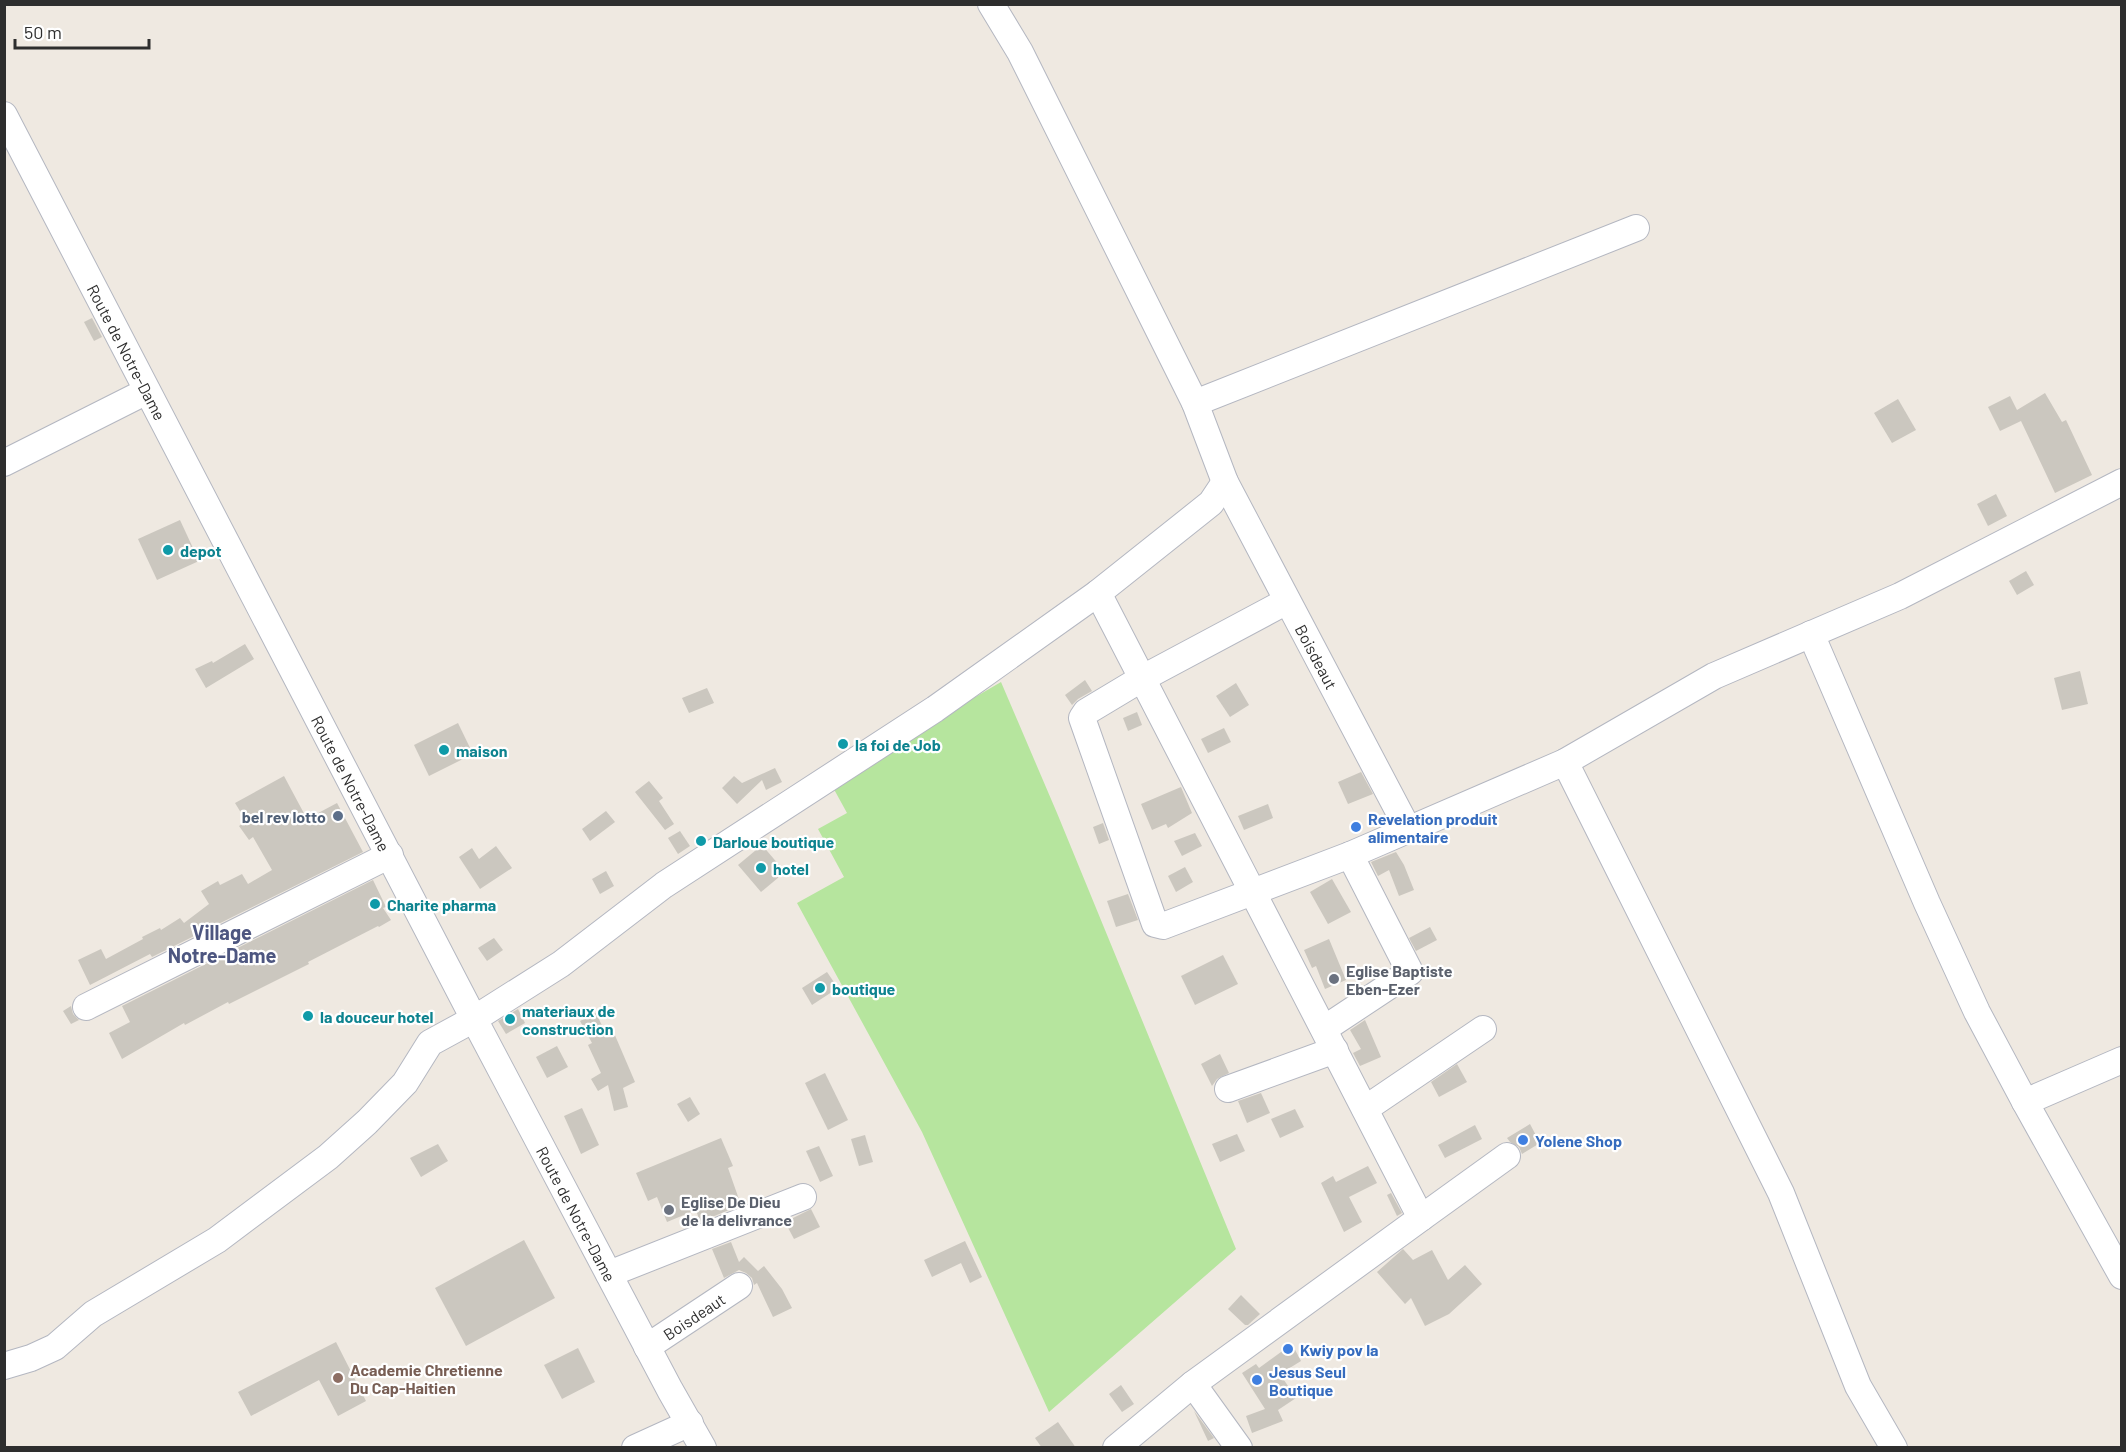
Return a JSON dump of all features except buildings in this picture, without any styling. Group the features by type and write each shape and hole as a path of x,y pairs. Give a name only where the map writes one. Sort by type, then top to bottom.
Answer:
{"street":[{"name":"Boisdeaut","path":"991,4 1020,52 1195,403 1225,482 1409,831"},
{"name":"Route de Notre-Dame","path":"4,115 390,855 486,1012 609,1274 703,1448"},
{"path":"1195,403 1635,228"},
{"path":"4,464 147,391"},
{"path":"4,1366 31,1358 55,1347 93,1314 217,1240 328,1157 367,1122 405,1083 430,1043 486,1012 561,964 664,885 935,709 1098,593 1211,503 1225,482"},
{"path":"1287,601 1141,679 1086,712 1082,718 1155,924 1163,926 1350,855 1565,762 1714,676 1900,596 2121,482"},
{"path":"1098,593 1421,1218"},
{"path":"1811,634 1927,903 1977,1012 2121,1276"},
{"path":"1565,762 1781,1193 1858,1386 1894,1448"},
{"path":"86,1007 390,855"},
{"path":"1228,1089 1329,1039 1410,972 1350,855"},
{"path":"1365,1109 1483,1029"},
{"path":"2025,1102 2121,1060"},
{"path":"1116,1448 1193,1384 1506,1156"},
{"path":"609,1274 803,1197"},
{"name":"Boisdeaut","path":"647,1347 739,1286"},
{"path":"1193,1384 1239,1448"},
{"path":"635,1448 690,1423"}],"green space":[{"path":"1001,682 1236,1249 1049,1412 922,1132 797,903 844,877 818,829 847,813 830,782"}],"place":[{"name":"depot","path":"168,550"},
{"name":"la foi de Job","path":"843,744"},
{"name":"maison","path":"444,750"},
{"name":"bel rev lotto","path":"338,816"},
{"name":"Revelation produit alimentaire","path":"1356,827"},
{"name":"Darloue boutique","path":"701,841"},
{"name":"hotel","path":"761,868"},
{"name":"Charite pharma","path":"375,904"},
{"name":"Eglise Baptiste Eben-Ezer","path":"1334,979"},
{"name":"boutique","path":"820,988"},
{"name":"la douceur hotel","path":"308,1016"},
{"name":"materiaux de construction","path":"510,1019"},
{"name":"Yolene Shop","path":"1523,1140"},
{"name":"Eglise De Dieu de la delivrance","path":"669,1210"},
{"name":"Kwiy pov la","path":"1288,1349"},
{"name":"Academie Chretienne Du Cap-Haitien","path":"338,1378"},
{"name":"Jesus Seul Boutique","path":"1257,1380"}],"district":[{"name":"Village Notre-Dame","path":"222,944"}]}
